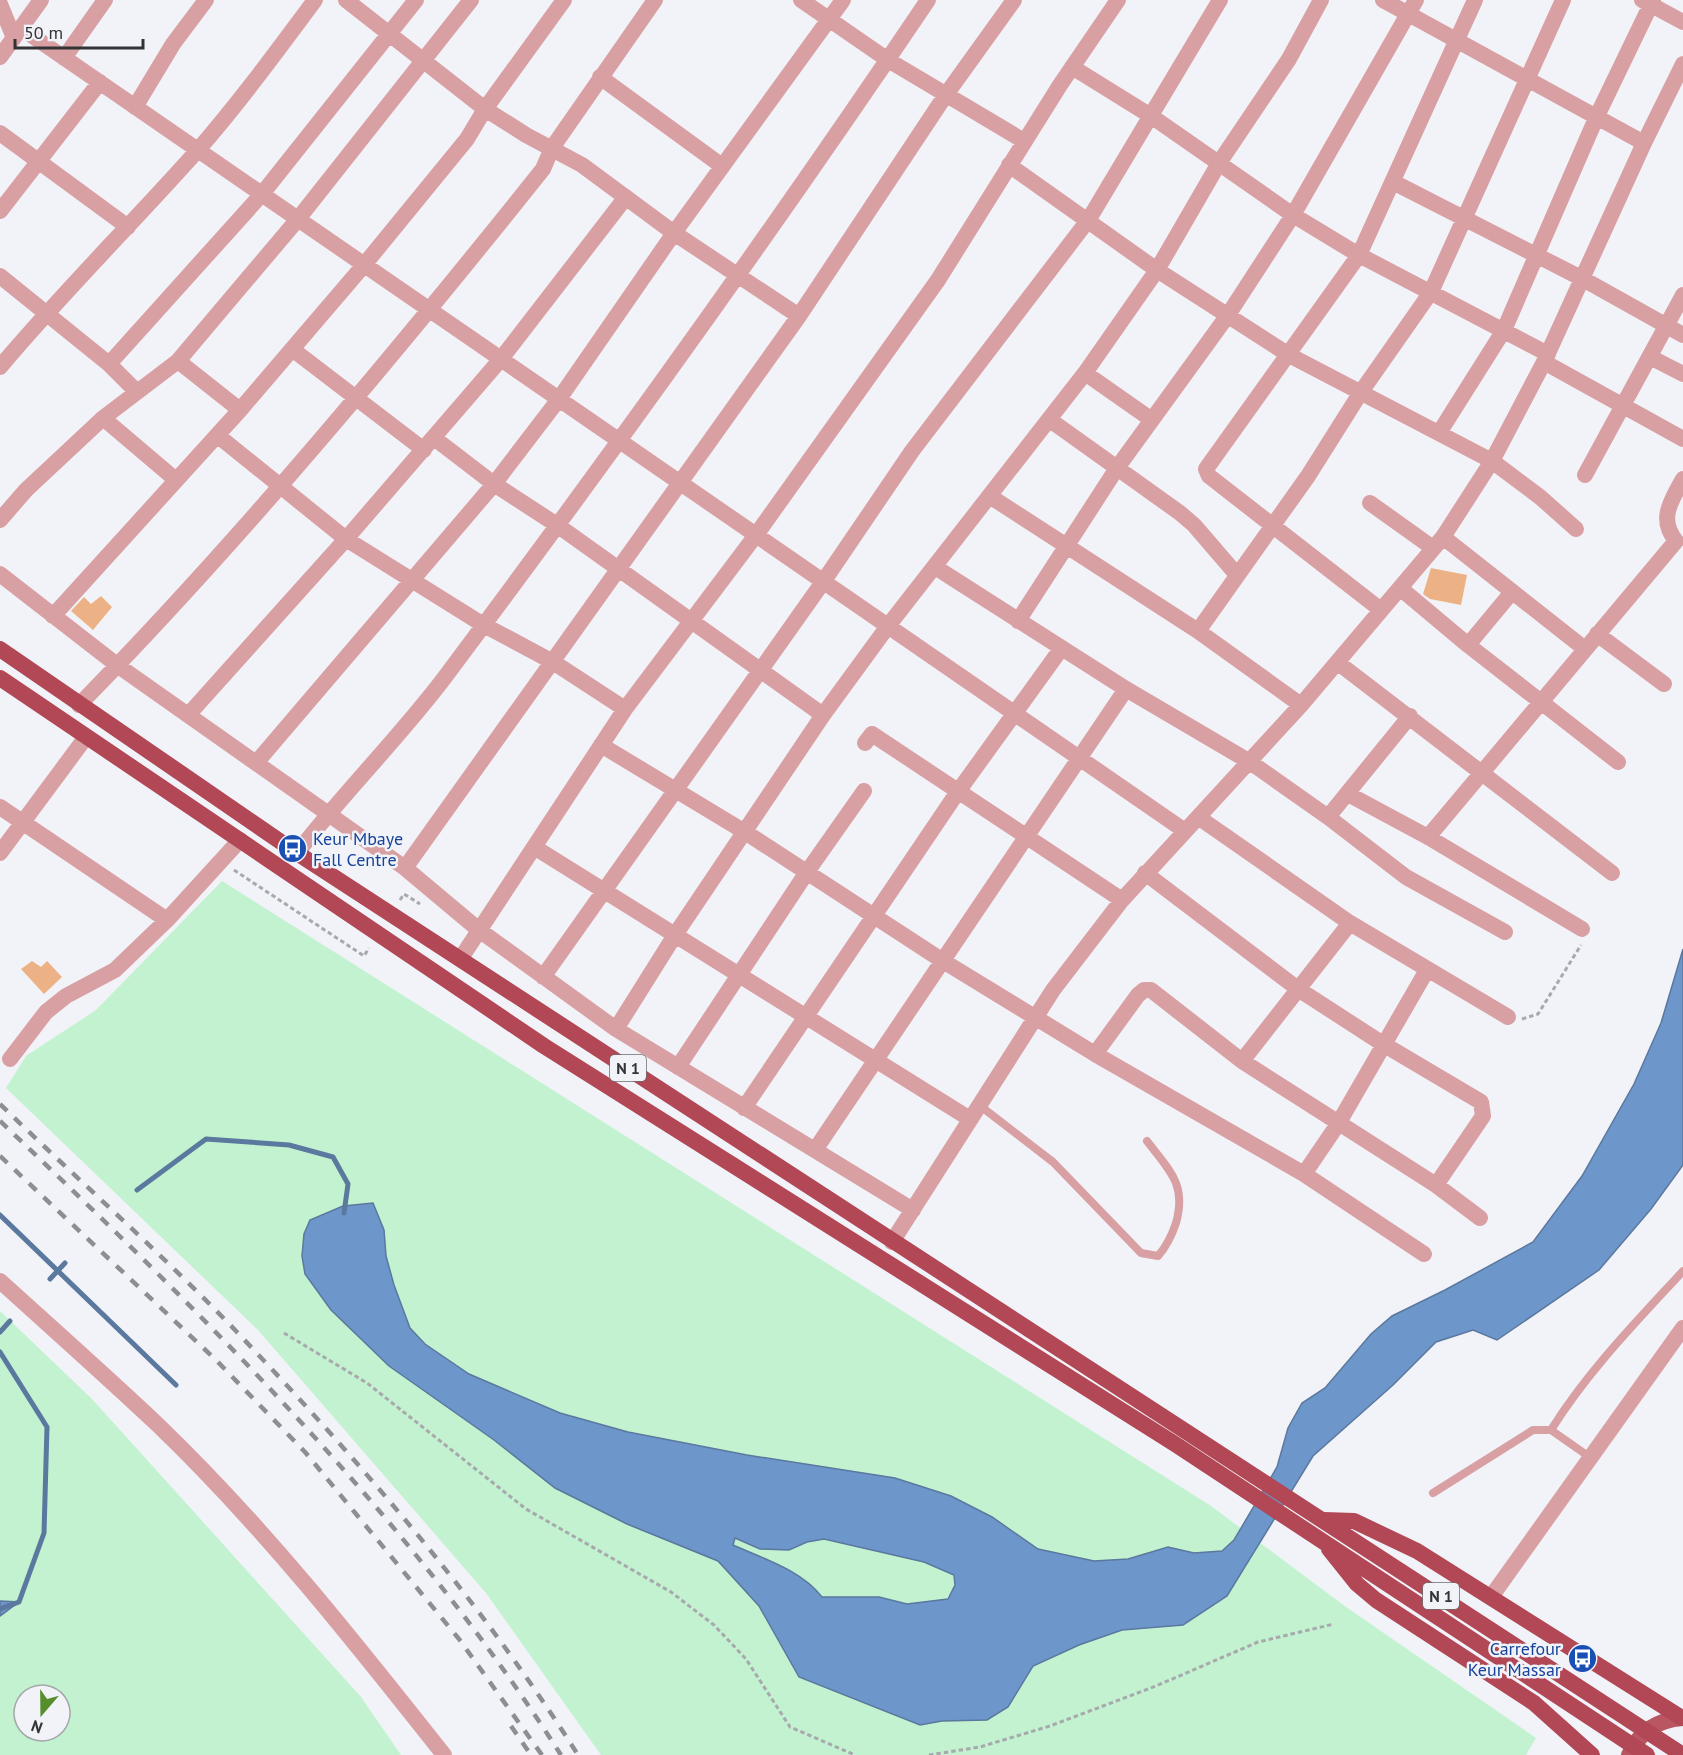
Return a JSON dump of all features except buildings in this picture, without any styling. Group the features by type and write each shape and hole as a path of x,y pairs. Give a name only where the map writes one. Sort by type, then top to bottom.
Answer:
{"highway":[{"name":"N 1","path":"0,649 297,853 1683,1755"},
{"name":"N 1","path":"0,678 554,1053 1254,1495 1647,1755"},
{"path":"1323,1520 1354,1521 1378,1530 1683,1718"},
{"path":"1321,1539 1358,1584 1376,1599 1534,1702 1592,1755"}],"main road":[{"path":"1629,1755 1635,1742 1648,1729 1664,1721 1683,1718"}],"street":[{"path":"0,57 41,0"},
{"path":"64,58 105,0"},
{"path":"135,106 173,44 206,0"},
{"path":"0,367 45,314 198,150 238,103 315,0"},
{"path":"346,0 485,108 526,135 582,165 739,277 799,315"},
{"path":"109,364 262,194 416,0"},
{"path":"0,520 26,490 104,418 136,391 178,361 298,219 471,0"},
{"path":"53,616 240,410 364,265 467,139 485,108 564,0"},
{"path":"79,705 278,486 430,310 543,169 552,148 655,0"},
{"path":"801,0 888,60 1024,141"},
{"path":"256,763 494,484 559,399 674,232 843,0"},
{"path":"297,853 444,678 739,277 928,0"},
{"path":"405,868 799,315 945,96 1014,0"},
{"path":"461,958 625,709 756,535 938,280 1024,141 1118,0"},
{"path":"543,977 758,670 823,582 912,451 1089,219 1220,0"},
{"path":"615,1029 675,935 823,715 888,626 1050,420 1157,270 1220,163 1289,59 1321,0"},
{"path":"1383,0 1412,7 1456,41 1644,142"},
{"path":"1381,610 1271,527 1209,476 1206,469 1359,255 1475,0"},
{"path":"1198,631 1308,476 1361,392 1431,292 1563,0"},
{"path":"1439,433 1503,330 1648,2 1683,22"},
{"path":"0,4 17,33 64,58 100,82 1185,831"},
{"path":"1018,621 1117,468 1228,315 1293,214 1412,7"},
{"path":"892,1242 1065,974 1122,900 1250,762 1438,543 1492,461 1546,358 1644,142 1683,64"},
{"path":"1072,67 1151,116 1293,214 1359,255 1503,330 1623,406 1683,440"},
{"path":"600,77 722,166"},
{"path":"0,211 100,82"},
{"path":"0,133 128,227"},
{"path":"1009,165 1089,219 1157,270 1289,355 1492,461 1540,497 1576,529"},
{"path":"1393,182 1538,255 1683,335"},
{"path":"189,714 346,539 501,359 626,197"},
{"path":"0,276 109,364 136,391"},
{"path":"1585,475 1683,295"},
{"path":"292,349 356,398 557,525 823,715"},
{"path":"1650,357 1683,374"},
{"path":"178,361 240,410"},
{"path":"1085,373 1152,420"},
{"path":"104,418 176,480"},
{"path":"1050,420 1194,525 1237,575"},
{"path":"217,435 346,539 482,624 553,662 625,709"},
{"path":"1428,837 1597,634 1680,543 1668,531 1666,516 1683,479"},
{"path":"991,497 1198,631 1300,705"},
{"path":"1370,503 1438,543 1512,592 1585,649"},
{"path":"935,567 1126,690 1250,762 1328,817 1406,877 1505,932"},
{"path":"0,574 117,665 405,868 479,930 615,1029 913,1210"},
{"path":"1400,588 1468,645 1618,762"},
{"path":"1468,645 1512,592"},
{"path":"1597,634 1664,684"},
{"path":"744,1108 808,1018 957,793 1061,649"},
{"path":"1337,662 1612,873"},
{"path":"815,1150 1126,690"},
{"path":"1328,817 1410,716"},
{"path":"865,743 872,734 957,793 1122,900"},
{"path":"0,853 20,823 86,737"},
{"path":"601,745 745,832 943,961 1095,1054 1304,1174 1424,1254"},
{"path":"678,1067 864,791"},
{"path":"1348,794 1428,837 1582,929"},
{"path":"0,807 20,823 167,920"},
{"path":"1198,817 1350,923 1508,1017"},
{"path":"10,1059 46,1012 66,996 116,970 167,920 240,840"},
{"path":"534,847 876,1061 974,1112"},
{"path":"1145,873 1298,990 1480,1102 1484,1109 1483,1116 1436,1185"},
{"path":"1242,1060 1350,923"},
{"path":"1304,1174 1338,1124 1427,970"},
{"path":"1095,1054 1138,995 1144,990 1151,990 1242,1060 1338,1124 1436,1185 1480,1218"},
{"path":"0,1281 159,1426 243,1515 324,1604 444,1755"},
{"path":"1491,1598 1683,1328"}],"lane":[{"path":"974,1112 1053,1162 1141,1253 1158,1256 1174,1230 1181,1206 1180,1190 1174,1177 1147,1141"},
{"path":"1551,1430 1572,1397 1609,1351 1683,1271"},
{"path":"1433,1493 1533,1430 1551,1430 1591,1458"}],"path":[{"path":"221,860 364,956"},
{"path":"1508,1017 1523,1019 1538,1014 1583,943 1585,936 1582,929"},
{"path":"284,1333 367,1383 526,1509 672,1592 714,1625 746,1659 790,1727 855,1755"},
{"path":"929,1755 980,1746 1050,1726 1156,1686 1258,1642 1334,1624"}],"green space":[{"path":"222,881 1211,1506 1346,1607 1536,1738 1526,1755 601,1755 486,1593 258,1330 6,1088 26,1056 96,1010"},
{"path":"0,1311 92,1399 361,1697 401,1755 0,1755"}],"water":[{"path":"1683,949 1683,1165 1651,1209 1599,1270 1497,1340 1473,1330 1436,1342 1393,1385 1313,1456 1227,1596 1183,1625 1122,1630 1079,1645 1033,1666 1008,1707 987,1720 942,1721 920,1725 799,1677 759,1606 718,1561 627,1524 555,1488 494,1440 389,1366 331,1310 305,1274 302,1256 304,1234 310,1220 343,1206 373,1203 384,1230 386,1256 394,1285 410,1328 425,1344 469,1374 560,1413 628,1432 747,1455 895,1478 951,1496 992,1517 1038,1549 1094,1561 1128,1559 1168,1547 1194,1553 1222,1551 1234,1540 1277,1467 1288,1428 1302,1403 1325,1388 1371,1334 1392,1316 1533,1242 1582,1176 1634,1084 1661,1023","holes":["735,1538 760,1549 789,1550 807,1542 824,1539 924,1562 954,1575 955,1585 948,1599 907,1604 879,1597 822,1597 804,1579 793,1572 733,1545"]},
{"path":"0,1601 19,1602 0,1616"}],"waterway":[{"path":"137,1190 206,1139 289,1145 333,1157 348,1184 344,1213"},
{"path":"0,1215 176,1385"},
{"path":"50,1279 65,1263"},
{"path":"0,1332 10,1321"},
{"path":"0,1352 47,1427 44,1533 19,1602 0,1609"}],"railway":[{"path":"0,1104 208,1302 329,1431 460,1588 541,1698 578,1755"},
{"path":"0,1121 77,1194 227,1344 370,1500 438,1582 501,1667 561,1755"},
{"path":"0,1156 216,1360 305,1452 459,1639 542,1755"},
{"path":"511,1726 531,1755"}],"place":[{"name":"Keur Mbaye Fall Centre","path":"292,849"},
{"name":"Carrefour Keur Massar","path":"1582,1659"}]}
